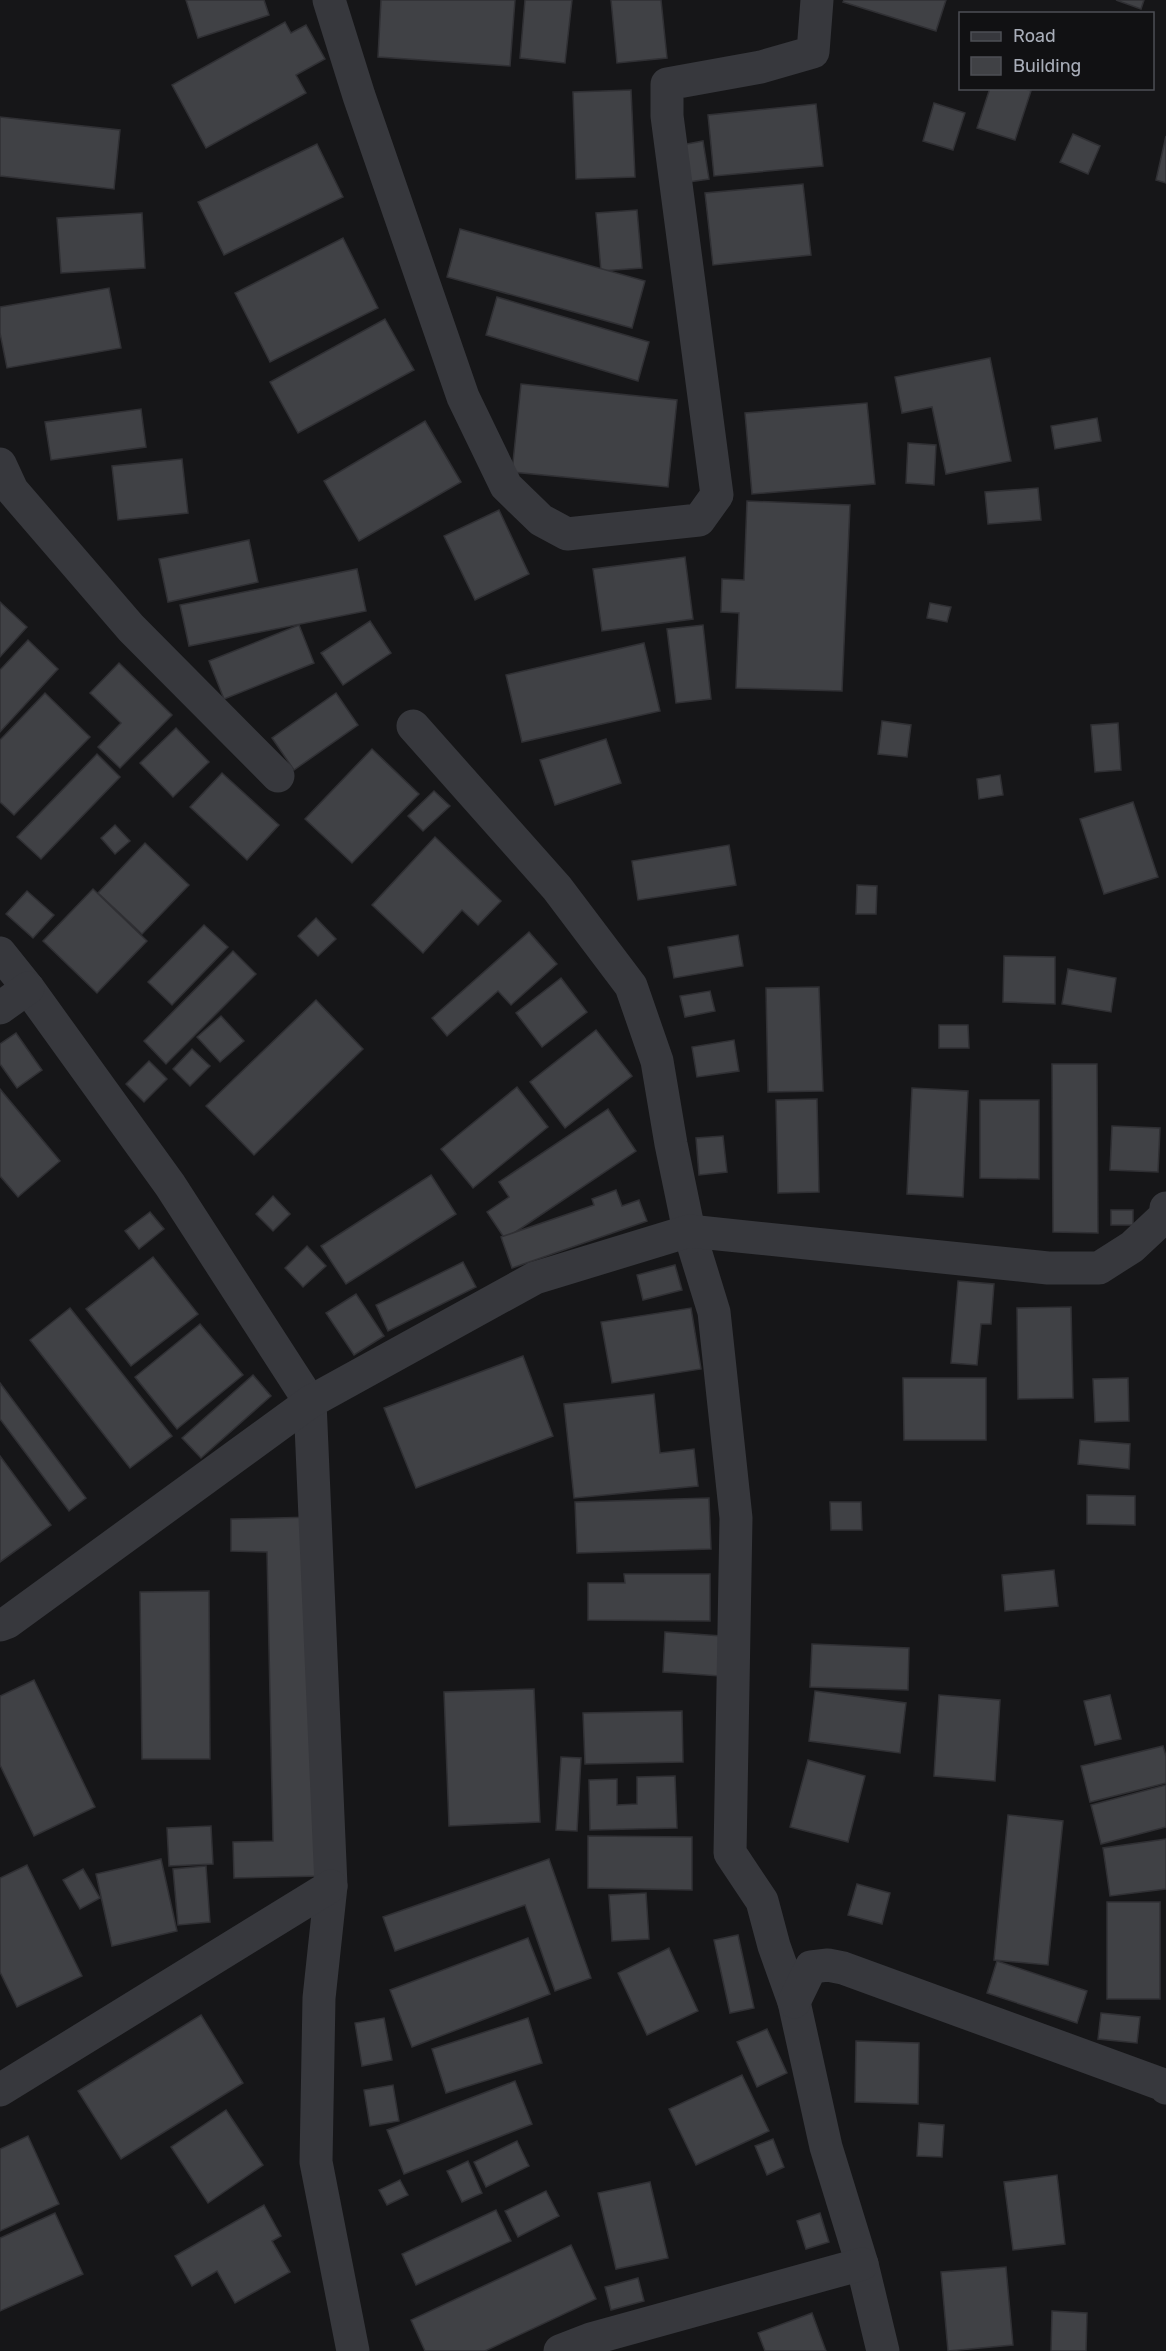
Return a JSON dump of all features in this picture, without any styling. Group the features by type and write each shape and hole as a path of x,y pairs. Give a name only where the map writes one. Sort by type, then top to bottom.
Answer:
{"street":[{"path":"329,0 359,96 463,397 506,486 541,520 567,534 699,520 717,495 667,116 667,84 761,68 813,52 817,0"},
{"path":"0,464 12,490 131,627 278,776"},
{"path":"413,726 557,888 631,986 657,1061 689,1231 714,1312 736,1518 729,1853 762,1901 774,1946 794,2002 826,2147 862,2264 883,2351"},
{"path":"0,953 28,988 170,1185 310,1402 331,1886 319,1998 316,2162 353,2351"},
{"path":"0,1008 28,988"},
{"path":"0,1625 8,1622 310,1402 535,1278 689,1231 1048,1268 1100,1268 1132,1248 1165,1216 1166,1208"},
{"path":"0,2090 331,1886"},
{"path":"774,1946 811,1967 828,1965 843,1968 1164,2085 1166,2088"},
{"path":"794,2002 811,1967"},
{"path":"560,2351 591,2339 862,2264"}],"building":[{"path":"186,0 264,0 269,15 198,38"},
{"path":"381,0 515,0 510,66 378,57"},
{"path":"525,0 572,0 565,63 520,58"},
{"path":"611,0 661,0 667,58 617,63"},
{"path":"844,0 946,0 936,31 843,2"},
{"path":"1116,0 1144,0 1141,9"},
{"path":"285,22 291,33 306,25 325,59 296,75 306,93 206,148 172,85"},
{"path":"631,90 635,177 576,179 573,92"},
{"path":"989,90 1031,91 1015,140 977,128"},
{"path":"934,103 965,113 953,150 923,141"},
{"path":"816,104 823,166 714,176 708,115"},
{"path":"0,117 120,130 114,189 0,176"},
{"path":"1073,134 1100,146 1088,174 1060,162"},
{"path":"1166,136 1166,183 1156,180"},
{"path":"703,141 709,179 682,183 676,146"},
{"path":"317,144 343,197 224,255 198,202"},
{"path":"803,184 811,255 713,265 705,193"},
{"path":"637,210 642,268 601,271 596,213"},
{"path":"142,213 145,268 61,273 57,218"},
{"path":"460,229 645,281 632,328 447,277"},
{"path":"343,238 378,308 270,362 235,293"},
{"path":"109,288 121,348 7,368 0,333 0,307"},
{"path":"497,297 649,342 638,381 486,335"},
{"path":"385,319 414,370 298,433 270,382"},
{"path":"990,358 1011,461 946,474 932,407 902,413 895,377"},
{"path":"521,384 677,400 668,487 512,472"},
{"path":"867,403 875,484 752,494 745,413"},
{"path":"141,409 146,447 51,460 45,422"},
{"path":"1097,418 1101,441 1055,449 1051,426"},
{"path":"425,421 461,482 359,541 324,481"},
{"path":"908,443 936,445 934,485 906,483"},
{"path":"182,459 188,513 118,520 112,466"},
{"path":"1038,488 1041,520 988,524 985,492"},
{"path":"747,501 850,505 842,691 736,688 739,613 721,612 722,579 744,580"},
{"path":"499,510 529,574 475,600 444,536"},
{"path":"249,540 258,582 168,602 159,559"},
{"path":"685,557 693,619 602,631 593,569"},
{"path":"357,569 366,611 189,646 180,605"},
{"path":"0,602 27,627 0,657"},
{"path":"930,603 951,607 947,622 927,618"},
{"path":"370,621 391,653 343,685 321,653"},
{"path":"299,625 314,663 224,699 209,661"},
{"path":"703,625 711,699 676,703 667,629"},
{"path":"28,640 58,669 0,732 0,670"},
{"path":"644,643 660,711 522,742 506,675"},
{"path":"119,663 172,715 120,768 98,747 121,723 90,693"},
{"path":"45,693 90,737 14,815 0,802 0,740"},
{"path":"336,693 358,725 294,770 272,738"},
{"path":"882,721 911,725 907,757 878,754"},
{"path":"1118,723 1121,770 1095,772 1091,725"},
{"path":"176,728 209,762 173,797 140,763"},
{"path":"606,739 621,783 555,805 540,760"},
{"path":"372,749 419,794 352,863 305,819"},
{"path":"97,754 120,777 41,859 17,837"},
{"path":"222,773 279,825 247,860 190,807"},
{"path":"1000,775 1003,795 979,799 977,779"},
{"path":"434,791 450,806 423,831 408,816"},
{"path":"1133,802 1158,877 1104,894 1080,819"},
{"path":"115,825 130,841 115,854 101,838"},
{"path":"435,837 501,901 478,925 462,910 423,953 372,905"},
{"path":"145,843 189,885 142,934 98,893"},
{"path":"729,845 736,885 638,900 632,861"},
{"path":"857,885 877,886 876,914 856,914"},
{"path":"93,889 147,941 97,993 43,941"},
{"path":"27,891 54,915 33,938 6,914"},
{"path":"316,918 336,939 318,956 298,936"},
{"path":"204,925 228,947 172,1005 148,982"},
{"path":"529,932 557,964 511,1005 498,991 447,1036 432,1018"},
{"path":"738,935 743,966 674,978 668,947"},
{"path":"233,951 256,974 166,1064 144,1041"},
{"path":"1004,956 1055,957 1055,1004 1003,1002"},
{"path":"1068,969 1116,978 1111,1012 1062,1004"},
{"path":"561,978 587,1012 542,1047 516,1013"},
{"path":"819,987 823,1091 768,1092 766,988"},
{"path":"710,991 715,1011 685,1017 680,996"},
{"path":"316,1000 363,1049 254,1155 206,1106"},
{"path":"221,1016 244,1041 220,1062 197,1037"},
{"path":"939,1025 968,1025 969,1048 939,1048"},
{"path":"596,1030 632,1076 565,1128 530,1082"},
{"path":"16,1033 42,1070 17,1088 0,1064 0,1044"},
{"path":"734,1040 739,1071 697,1077 692,1047"},
{"path":"192,1049 210,1066 190,1086 173,1069"},
{"path":"149,1061 167,1079 144,1102 126,1084"},
{"path":"1052,1064 1097,1064 1098,1233 1053,1232"},
{"path":"517,1087 548,1127 473,1188 441,1149"},
{"path":"912,1088 968,1091 963,1197 907,1194"},
{"path":"0,1089 60,1161 18,1197 0,1176"},
{"path":"817,1099 819,1192 778,1193 776,1100"},
{"path":"980,1100 1039,1100 1039,1179 980,1178"},
{"path":"608,1109 636,1151 505,1239 487,1212 509,1197 499,1182"},
{"path":"1112,1126 1160,1128 1158,1172 1110,1170"},
{"path":"723,1136 727,1172 699,1175 696,1138"},
{"path":"431,1175 456,1214 346,1284 321,1246"},
{"path":"616,1190 622,1206 639,1200 647,1221 512,1268 501,1237 594,1205 592,1199"},
{"path":"273,1196 290,1214 273,1231 256,1214"},
{"path":"1111,1210 1133,1210 1133,1225 1111,1225"},
{"path":"150,1212 164,1229 139,1249 125,1231"},
{"path":"307,1246 326,1266 303,1287 285,1268"},
{"path":"153,1257 198,1314 131,1366 86,1309"},
{"path":"463,1262 476,1287 388,1331 376,1305"},
{"path":"675,1265 682,1290 643,1300 637,1275"},
{"path":"958,1281 994,1284 991,1324 981,1324 977,1365 951,1363"},
{"path":"356,1294 384,1336 354,1355 326,1313"},
{"path":"1071,1307 1073,1398 1018,1399 1017,1308"},
{"path":"70,1308 172,1436 130,1468 30,1340"},
{"path":"691,1308 701,1369 612,1383 601,1322"},
{"path":"200,1324 243,1375 177,1429 135,1377"},
{"path":"523,1356 553,1436 416,1488 384,1408"},
{"path":"253,1375 271,1396 201,1458 182,1438"},
{"path":"903,1378 986,1378 986,1440 904,1440"},
{"path":"1128,1378 1129,1421 1095,1422 1093,1379"},
{"path":"0,1383 86,1498 69,1511 0,1419"},
{"path":"654,1394 660,1453 694,1449 698,1486 574,1498 564,1404"},
{"path":"1080,1440 1130,1444 1129,1469 1078,1464"},
{"path":"0,1456 51,1525 0,1562"},
{"path":"1087,1495 1135,1496 1135,1525 1087,1524"},
{"path":"709,1498 711,1549 577,1553 575,1502"},
{"path":"830,1502 861,1502 862,1530 831,1530"},
{"path":"314,1517 321,1876 234,1878 233,1842 273,1841 267,1552 231,1551 231,1519"},
{"path":"1054,1570 1058,1606 1005,1611 1002,1575"},
{"path":"624,1574 710,1574 710,1621 588,1620 588,1583 625,1583"},
{"path":"209,1591 210,1759 142,1759 140,1592"},
{"path":"665,1632 722,1636 720,1676 663,1672"},
{"path":"812,1644 909,1648 908,1690 810,1687"},
{"path":"34,1680 95,1807 34,1836 0,1765 0,1696"},
{"path":"534,1689 540,1822 449,1826 444,1692"},
{"path":"815,1691 906,1703 900,1753 809,1741"},
{"path":"939,1695 1000,1700 995,1781 934,1776"},
{"path":"1110,1695 1121,1739 1095,1745 1084,1701"},
{"path":"682,1711 683,1762 585,1764 583,1713"},
{"path":"1163,1746 1166,1756 1166,1783 1090,1802 1081,1766"},
{"path":"561,1757 581,1758 577,1831 556,1830"},
{"path":"808,1760 865,1776 848,1842 790,1827"},
{"path":"675,1776 677,1828 590,1830 589,1780 617,1779 617,1805 637,1804 637,1777"},
{"path":"1166,1785 1166,1827 1101,1844 1091,1805"},
{"path":"1008,1815 1063,1821 1048,1965 994,1960"},
{"path":"211,1826 213,1864 169,1866 167,1828"},
{"path":"588,1836 692,1837 692,1890 588,1888"},
{"path":"1166,1839 1166,1889 1110,1896 1103,1848"},
{"path":"161,1859 177,1931 112,1946 96,1874"},
{"path":"549,1859 591,1978 555,1991 525,1905 395,1951 383,1917"},
{"path":"27,1865 82,1976 17,2007 0,1972 0,1878"},
{"path":"206,1866 210,1922 178,1925 173,1869"},
{"path":"83,1869 100,1898 80,1909 63,1880"},
{"path":"857,1884 890,1893 882,1924 848,1915"},
{"path":"646,1893 649,1939 612,1941 609,1895"},
{"path":"1107,1902 1160,1902 1160,1999 1107,1999"},
{"path":"738,1935 754,2008 730,2013 714,1940"},
{"path":"528,1938 550,1994 412,2047 390,1990"},
{"path":"669,1948 698,2011 647,2035 618,1973"},
{"path":"997,1961 1087,1991 1077,2023 987,1993"},
{"path":"1101,2013 1140,2017 1137,2043 1098,2039"},
{"path":"201,2015 243,2083 121,2159 78,2091"},
{"path":"384,2018 392,2060 362,2066 355,2023"},
{"path":"528,2018 542,2063 446,2093 432,2049"},
{"path":"767,2029 787,2073 757,2087 737,2042"},
{"path":"856,2041 919,2043 918,2104 855,2102"},
{"path":"742,2075 769,2131 696,2165 669,2109"},
{"path":"515,2081 532,2124 404,2174 387,2130"},
{"path":"393,2085 399,2121 370,2126 364,2090"},
{"path":"226,2110 263,2165 208,2203 171,2147"},
{"path":"919,2123 944,2125 942,2157 917,2156"},
{"path":"28,2136 59,2204 0,2231 0,2149"},
{"path":"773,2139 784,2167 767,2175 755,2146"},
{"path":"517,2141 529,2166 486,2187 474,2162"},
{"path":"468,2161 482,2193 462,2202 447,2171"},
{"path":"1057,2175 1065,2244 1013,2250 1004,2182"},
{"path":"400,2180 408,2195 387,2205 379,2190"},
{"path":"650,2182 668,2258 616,2269 598,2193"},
{"path":"546,2191 559,2216 518,2237 505,2211"},
{"path":"264,2205 281,2236 272,2241 290,2272 235,2303 217,2271 192,2286 175,2256"},
{"path":"496,2210 511,2241 416,2285 402,2254"},
{"path":"55,2213 83,2274 0,2311 0,2238"},
{"path":"820,2213 829,2242 806,2249 797,2221"},
{"path":"571,2245 596,2299 485,2351 425,2351 411,2320"},
{"path":"1006,2267 1013,2345 948,2351 941,2272"},
{"path":"638,2278 644,2301 611,2310 605,2287"},
{"path":"1052,2311 1087,2313 1086,2351 1051,2351"},
{"path":"812,2313 826,2351 765,2351 758,2333"}]}
